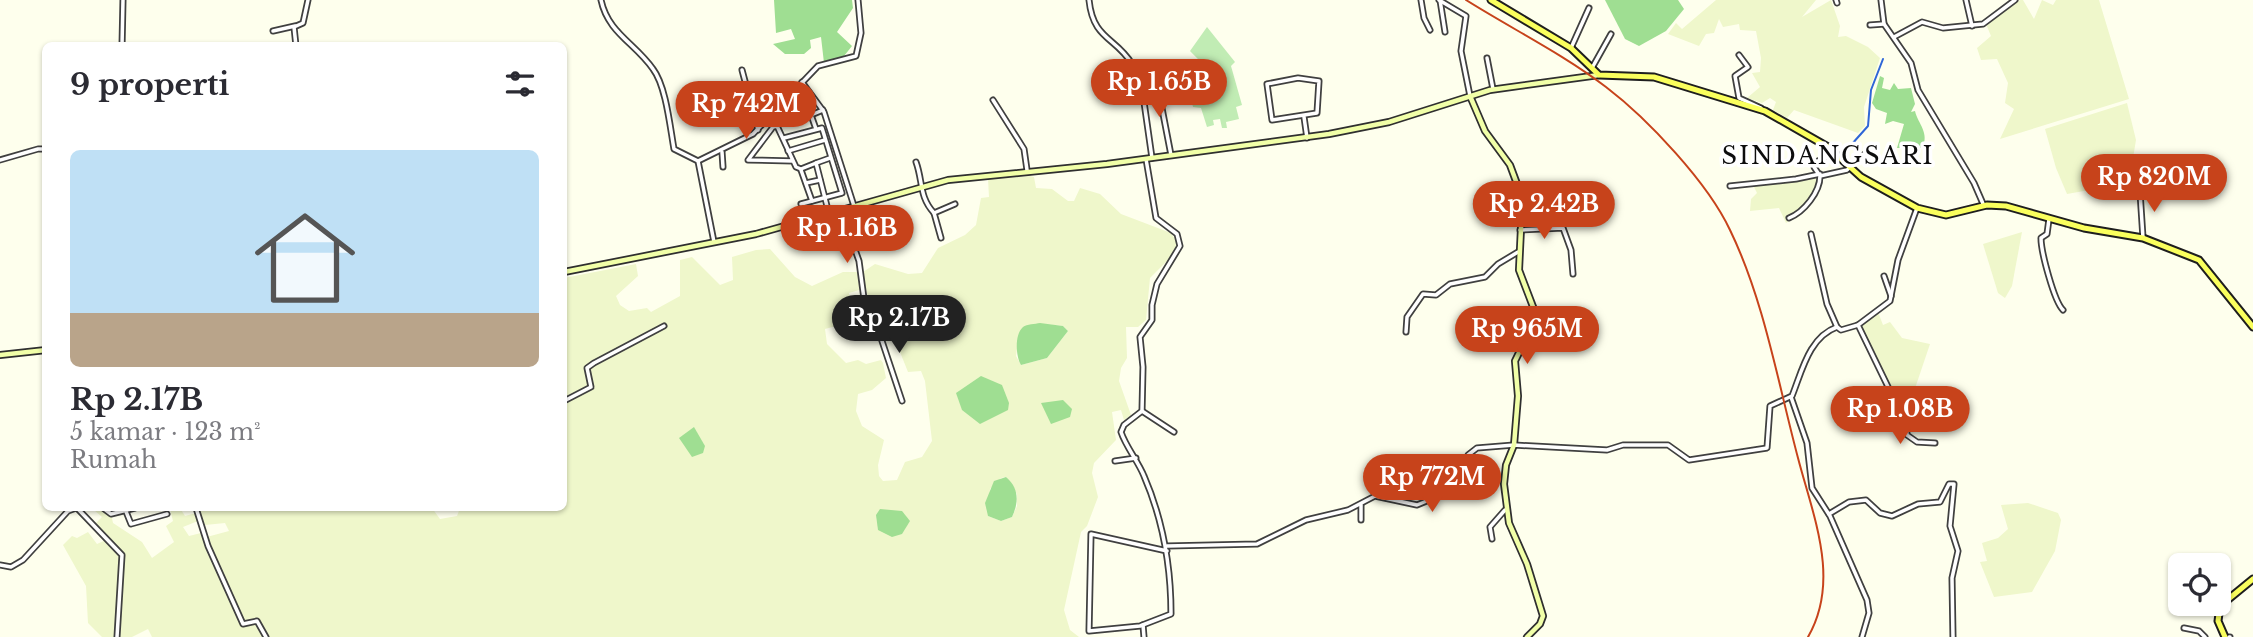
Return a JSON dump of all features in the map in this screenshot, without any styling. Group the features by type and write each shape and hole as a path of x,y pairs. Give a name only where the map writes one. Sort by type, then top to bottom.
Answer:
{"main road":[{"path":"1491,0 1571,48 1599,75"},
{"path":"567,271 714,242 830,214 920,186 1027,170 1307,138 1370,127 1493,89 1599,75 1654,77 1765,111 1838,155 1847,169 1915,212 1946,215 1984,206 2002,205 2084,228 2143,238 2197,257 2253,327"},
{"path":"1469,96 1485,131 1510,165 1518,184 1522,207 1518,252 1522,285 1536,315 1515,361 1518,396 1514,446 1504,473 1505,510 1527,564 1543,616 1540,624 1527,637"},
{"path":"0,355 42,350"},
{"path":"2227,637 2218,621 2220,606 2253,579"}],"street":[{"path":"122,42 123,0"},
{"path":"272,31 303,23 309,0"},
{"path":"601,0 610,26 656,72 674,149 698,161 722,152 758,130 820,65 853,58 858,53 861,33 858,0"},
{"path":"1089,0 1104,38 1122,51 1132,64 1144,102 1156,218 1177,234 1180,246 1157,284 1152,320 1140,337 1143,367 1142,411 1121,430 1156,505 1167,548 1171,614 1143,625 1089,631 1091,536 1100,533 1167,548 1257,544 1306,520 1361,505 1375,496 1412,505 1427,503 1463,486 1468,455 1474,448 1514,446 1607,450 1623,445 1668,445 1689,460 1741,450 1762,449 1769,446 1770,406 1791,397"},
{"path":"1421,0 1424,18 1430,30"},
{"path":"1439,0 1445,32"},
{"path":"1439,0 1465,16 1461,51 1469,96"},
{"path":"1881,0 1884,23 1911,63 1918,90 1974,183 1984,206"},
{"path":"1966,0 1972,26"},
{"path":"1894,37 1923,22 1942,28 1988,22 2015,0"},
{"path":"1571,48 1589,8"},
{"path":"1870,25 1884,23"},
{"path":"295,26 296,42"},
{"path":"1592,68 1611,34"},
{"path":"1740,54 1748,67 1735,76 1739,98 1765,111"},
{"path":"1487,58 1493,89"},
{"path":"1121,68 1132,64 1154,68 1171,155"},
{"path":"742,70 758,130"},
{"path":"1298,78 1318,80 1317,113 1304,117 1272,120 1266,84 1298,78"},
{"path":"802,82 823,110 854,206"},
{"path":"794,93 811,115 816,129"},
{"path":"993,100 1024,149 1027,170"},
{"path":"811,115 823,110"},
{"path":"1304,117 1307,138"},
{"path":"793,161 748,160 775,126 784,138 793,161 801,169 812,201"},
{"path":"784,138 822,129 842,193 801,204"},
{"path":"789,151 825,139"},
{"path":"0,160 15,154 42,150"},
{"path":"1730,186 1796,179 1847,169 1869,150"},
{"path":"722,152 723,167"},
{"path":"1821,174 1814,167 1816,162 1838,155"},
{"path":"801,169 830,158"},
{"path":"698,161 714,242"},
{"path":"916,162 924,201 934,213 942,237"},
{"path":"816,163 830,214"},
{"path":"1789,218 1803,211 1820,187 1821,174"},
{"path":"806,183 820,180"},
{"path":"2140,192 2143,238"},
{"path":"934,213 955,204"},
{"path":"841,210 859,261 868,329 881,338 902,401"},
{"path":"1811,234 1827,304 1841,330 1858,324 1884,308 1892,298 1898,260 1915,212"},
{"path":"2049,218 2046,234 2041,238 2041,250 2052,277 2054,298 2063,310"},
{"path":"1520,230 1563,228 1570,246 1573,274"},
{"path":"1406,332 1407,317 1423,294 1436,295 1450,284 1482,278 1518,252"},
{"path":"1884,276 1892,298"},
{"path":"1858,324 1891,393 1906,415 1907,435 1917,442 1935,443"},
{"path":"567,399 591,387 587,368 664,326"},
{"path":"1837,327 1826,332 1806,357 1791,397 1807,443 1812,488 1829,514 1867,600 1869,613 1862,637"},
{"path":"1142,411 1174,432"},
{"path":"1115,461 1136,458"},
{"path":"1829,514 1849,502 1866,500 1882,514 1895,516 1916,505 1940,502 1949,484 1954,484 1950,526 1958,551 1952,578 1953,637"},
{"path":"1361,505 1361,520"},
{"path":"1492,539 1490,527 1505,510"},
{"path":"0,565 12,567 23,560 68,511"},
{"path":"79,511 122,555 117,637"},
{"path":"126,511 131,524 167,514"},
{"path":"197,511 208,546 243,624 257,621 266,637"},
{"path":"1143,625 1144,637"},
{"path":"2184,628 2199,631 2204,637"}],"green space":[{"path":"774,0 852,0 853,8 837,32 852,46 844,56 824,63 821,37 810,40 811,48 804,54 785,54 773,44 795,39 791,29 776,33"},
{"path":"1605,0 1678,0 1684,9 1666,31 1639,46 1625,39"},
{"path":"1716,0 1816,0 1802,17 1831,0 1840,26 1838,37 1846,36 1868,47 1880,58 1864,107 1865,126 1858,133 1794,110 1787,118 1773,110 1776,102 1770,98 1762,103 1747,98 1760,87 1752,73 1760,72 1761,58 1756,31 1740,30 1739,24 1723,27 1719,19 1714,33 1706,34 1699,46 1668,34 1676,23 1682,29"},
{"path":"2023,0 2034,19 2042,0 2053,5 2056,0 2099,0 2129,99 2000,139 2014,109 2005,103 2008,83 1997,59 1981,60 1977,48 1991,36 1986,24"},
{"path":"1207,27 1235,62 1231,66 1242,105 1236,107 1239,119 1226,122 1227,128 1222,128 1220,119 1213,120 1214,125 1207,127 1201,108 1193,107 1191,99 1201,96 1200,61 1190,51"},
{"path":"1880,76 1884,78 1882,88 1890,90 1894,83 1898,89 1911,88 1915,104 1911,112 1915,111 1925,138 1922,148 1897,148 1904,124 1893,121 1885,124 1887,113 1876,109 1872,103"},
{"path":"2127,103 2136,140 2133,158 2112,164 2112,186 2067,194 2045,129"},
{"path":"1030,176 1034,177 1036,188 1052,189 1068,201 1074,201 1080,188 1100,194 1121,214 1171,233 1177,242 1173,255 1150,278 1146,320 1138,327 1126,327 1127,358 1121,368 1119,381 1131,415 1124,420 1121,410 1112,412 1116,440 1094,463 1092,473 1098,497 1087,526 1081,532 1064,610 1070,630 1079,637 152,637 148,629 132,637 102,637 88,623 86,586 63,545 72,536 77,538 88,532 97,544 108,539 96,523 102,517 95,511 111,514 113,523 142,542 152,558 174,542 166,526 173,521 170,511 182,511 185,516 196,513 198,521 183,527 189,536 201,533 203,538 229,531 225,523 205,525 199,511 434,511 440,519 457,516 459,511 567,511 567,277 636,264 638,276 616,296 620,305 629,311 647,308 651,312 680,296 680,260 692,257 720,285 733,280 732,257 770,249 795,277 812,286 843,272 863,272 875,264 908,274 922,273 938,248 965,235 976,225 981,198 989,197 988,179","holes":["866,288 872,317 881,317 888,322 908,372 921,371 925,381 932,441 922,457 905,462 897,480 883,481 879,476 878,465 884,440 862,426 856,411 858,394 872,390 886,378 883,363 881,360 866,364 858,360 846,363 827,344 825,329 855,321 849,293","1044,324 1063,326 1068,331 1047,358 1021,365 1016,356 1019,334","1006,477 1017,494 1017,506 1012,517 1001,521 988,516 990,489 1001,478"]},
{"path":"1820,176 1819,187 1801,213 1786,223 1779,208 1750,211 1751,199 1757,193 1753,185"},
{"path":"2022,232 2012,286 2005,298 1998,293 1983,244"},
{"path":"1878,312 1883,325 1890,322 1902,338 1930,344 1906,415 1858,325"},
{"path":"1040,323 1063,326 1068,331 1047,358 1021,365 1018,357 1018,335 1023,327"},
{"path":"981,376 1002,385 1009,403 1008,410 980,424 962,410 956,393"},
{"path":"1063,400 1072,409 1070,417 1051,424 1041,403"},
{"path":"694,427 705,446 703,453 692,457 679,438"},
{"path":"1006,477 1013,486 1017,501 1012,517 1001,521 988,516 985,503 994,481"},
{"path":"2028,503 2058,513 2061,520 2055,551 2032,592 1994,597 1980,562 1987,561 1982,543 1998,538 2008,529 2001,505"},
{"path":"880,509 902,511 910,521 902,534 892,537 878,530 876,515"}],"waterway":[{"path":"1843,154 1868,126 1871,90 1883,59"},
{"path":"1817,167 1822,162 1838,157"}],"railway":[{"path":"1466,0 1572,64 1622,100 1676,153 1707,192 1730,230 1761,313 1821,548 1822,593 1818,615 1808,637"}],"district":[{"name":"SINDANGSARI","path":"1828,155"}]}
